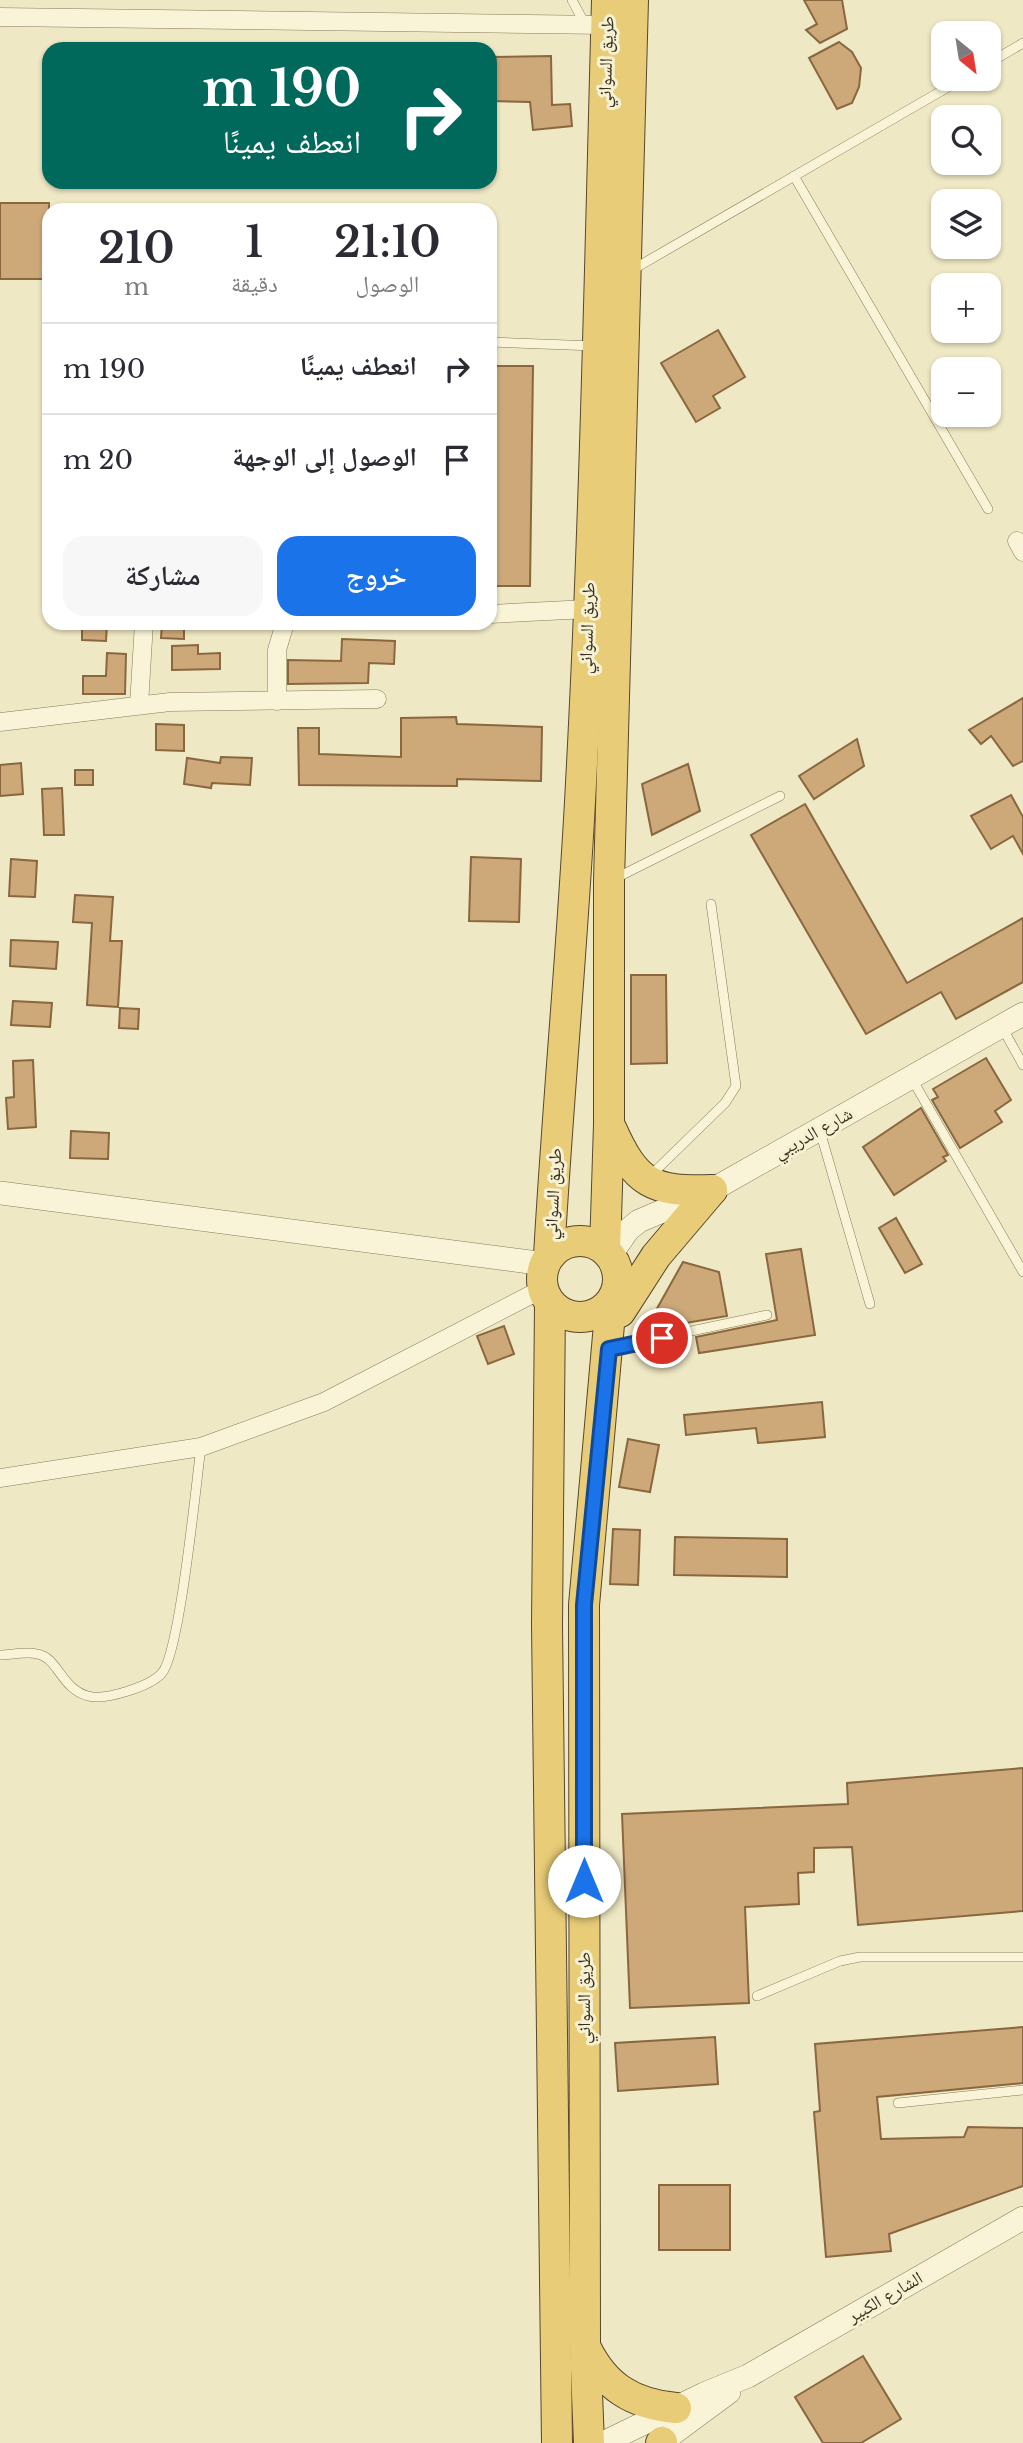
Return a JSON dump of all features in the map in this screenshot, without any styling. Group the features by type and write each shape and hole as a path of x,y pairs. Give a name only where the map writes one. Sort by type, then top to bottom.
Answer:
{"highway":[{"name":"طريق السواني","path":"608,1253 609,881 628,273 633,0"},
{"name":"طريق السواني","path":"557,2443 547,1625 547,1278 582,783 596,346 600,17"},
{"path":"609,1124 624,1156 645,1181 676,1191 712,1190"},
{"path":"609,1342 638,1281 712,1190"},
{"path":"572,1241 590,1242 608,1253 618,1279 611,1302 598,1313 581,1318 564,1314 547,1278 572,1241"},
{"name":"طريق السواني","path":"589,2443 584,2344 584,1605 611,1302"},
{"path":"584,2344 595,2365 620,2391 652,2406 676,2408"}],"street":[{"path":"0,17 600,17"},
{"path":"497,614 588,609"},
{"path":"139,705 144,630"},
{"path":"277,701 278,650 283,630"},
{"path":"0,722 139,705 377,699"},
{"name":"شارع الدريبي","path":"608,1253 639,1221 712,1190 1023,1014"},
{"path":"0,1193 547,1278"},
{"path":"0,1478 201,1447 324,1402 547,1278"},
{"name":"الشارع الكبير","path":"603,2443 748,2376 1023,2218"},
{"name":"الشارع الكبير","path":"661,2443 748,2376"}],"lane":[{"path":"572,0 600,17"},
{"path":"1001,56 1023,43"},
{"path":"628,273 941,91"},
{"path":"794,176 988,509"},
{"path":"497,342 596,346"},
{"path":"609,881 780,796"},
{"path":"645,1181 725,1103 736,1086 711,904"},
{"path":"1002,1026 1023,1065"},
{"path":"911,1078 1023,1272"},
{"path":"820,1129 870,1304"},
{"path":"609,1342 767,1315"},
{"path":"0,1655 37,1653 49,1659 68,1687 90,1697 142,1688 163,1672 175,1636 201,1447"},
{"path":"757,1996 840,1961 860,1957 1023,1957"},
{"path":"898,2103 1023,2090"}],"building":[{"path":"804,0 842,0 847,29 820,43 806,30 817,24"},
{"path":"839,42 852,52 861,68 859,87 852,103 837,109 809,58"},
{"path":"551,56 552,105 570,104 572,126 533,130 530,102 497,101 497,57"},
{"path":"0,203 42,203 42,279 0,279"},
{"path":"718,330 745,377 713,396 720,408 696,422 661,363"},
{"path":"497,366 533,366 530,586 497,586"},
{"path":"82,630 107,630 106,641 82,640"},
{"path":"162,630 184,630 184,639 161,638"},
{"path":"342,639 395,641 394,664 369,663 368,683 288,684 288,660 341,661"},
{"path":"198,645 198,654 220,653 220,669 172,670 172,646"},
{"path":"107,653 126,654 125,694 83,694 83,676 106,676"},
{"path":"1023,698 1023,761 1013,766 991,736 981,744 969,730"},
{"path":"456,717 457,724 542,727 541,781 457,779 457,786 299,785 298,728 319,728 319,754 401,757 401,718"},
{"path":"156,724 184,725 184,751 156,750"},
{"path":"857,739 864,766 814,799 799,776"},
{"path":"221,757 252,758 250,785 212,783 211,788 184,784 187,758 220,763"},
{"path":"21,763 23,794 0,796 0,765"},
{"path":"688,764 700,811 652,835 642,784"},
{"path":"75,770 93,770 93,785 75,785"},
{"path":"62,788 64,835 44,835 42,789"},
{"path":"1011,795 1023,817 1023,854 1013,836 991,849 971,816"},
{"path":"805,804 907,983 1023,918 1023,982 956,1019 941,992 866,1034 751,835"},
{"path":"471,857 521,859 519,922 469,921"},
{"path":"11,859 37,861 35,897 9,896"},
{"path":"75,895 113,897 110,941 122,941 118,1007 87,1005 92,923 73,922"},
{"path":"11,940 58,942 56,969 10,966"},
{"path":"631,975 666,975 667,1063 631,1064"},
{"path":"13,1001 52,1003 50,1027 11,1025"},
{"path":"120,1008 139,1009 138,1029 119,1028"},
{"path":"986,1058 1011,1100 995,1111 1002,1122 960,1148 932,1100 938,1097 933,1089"},
{"path":"33,1060 36,1127 8,1129 6,1098 14,1097 13,1061"},
{"path":"921,1108 948,1155 943,1157 946,1161 894,1195 863,1147"},
{"path":"71,1131 109,1133 108,1159 70,1158"},
{"path":"896,1218 922,1264 905,1273 879,1228"},
{"path":"801,1249 815,1335 699,1353 696,1337 777,1320 766,1254"},
{"path":"683,1262 719,1272 727,1316 645,1330"},
{"path":"504,1326 514,1354 488,1364 477,1336"},
{"path":"822,1402 825,1437 758,1443 756,1428 686,1435 684,1415"},
{"path":"628,1439 659,1445 650,1492 619,1487"},
{"path":"613,1529 640,1530 638,1585 610,1584"},
{"path":"675,1537 787,1539 787,1577 674,1575"},
{"path":"1023,1768 1023,1911 858,1925 852,1847 814,1848 814,1872 798,1873 799,1904 745,1907 749,2003 630,2008 622,1814 848,1804 847,1783"},
{"path":"1023,2027 1023,2083 877,2097 881,2139 964,2137 968,2127 1023,2128 1023,2186 889,2234 891,2251 826,2257 814,2112 820,2111 815,2044"},
{"path":"715,2037 718,2084 618,2091 615,2043"},
{"path":"659,2185 730,2185 730,2250 659,2250"},
{"path":"863,2356 901,2419 861,2443 823,2443 795,2397"}],"route":[{"path":"584,1881 584,1605 609,1349 662,1338"}]}
